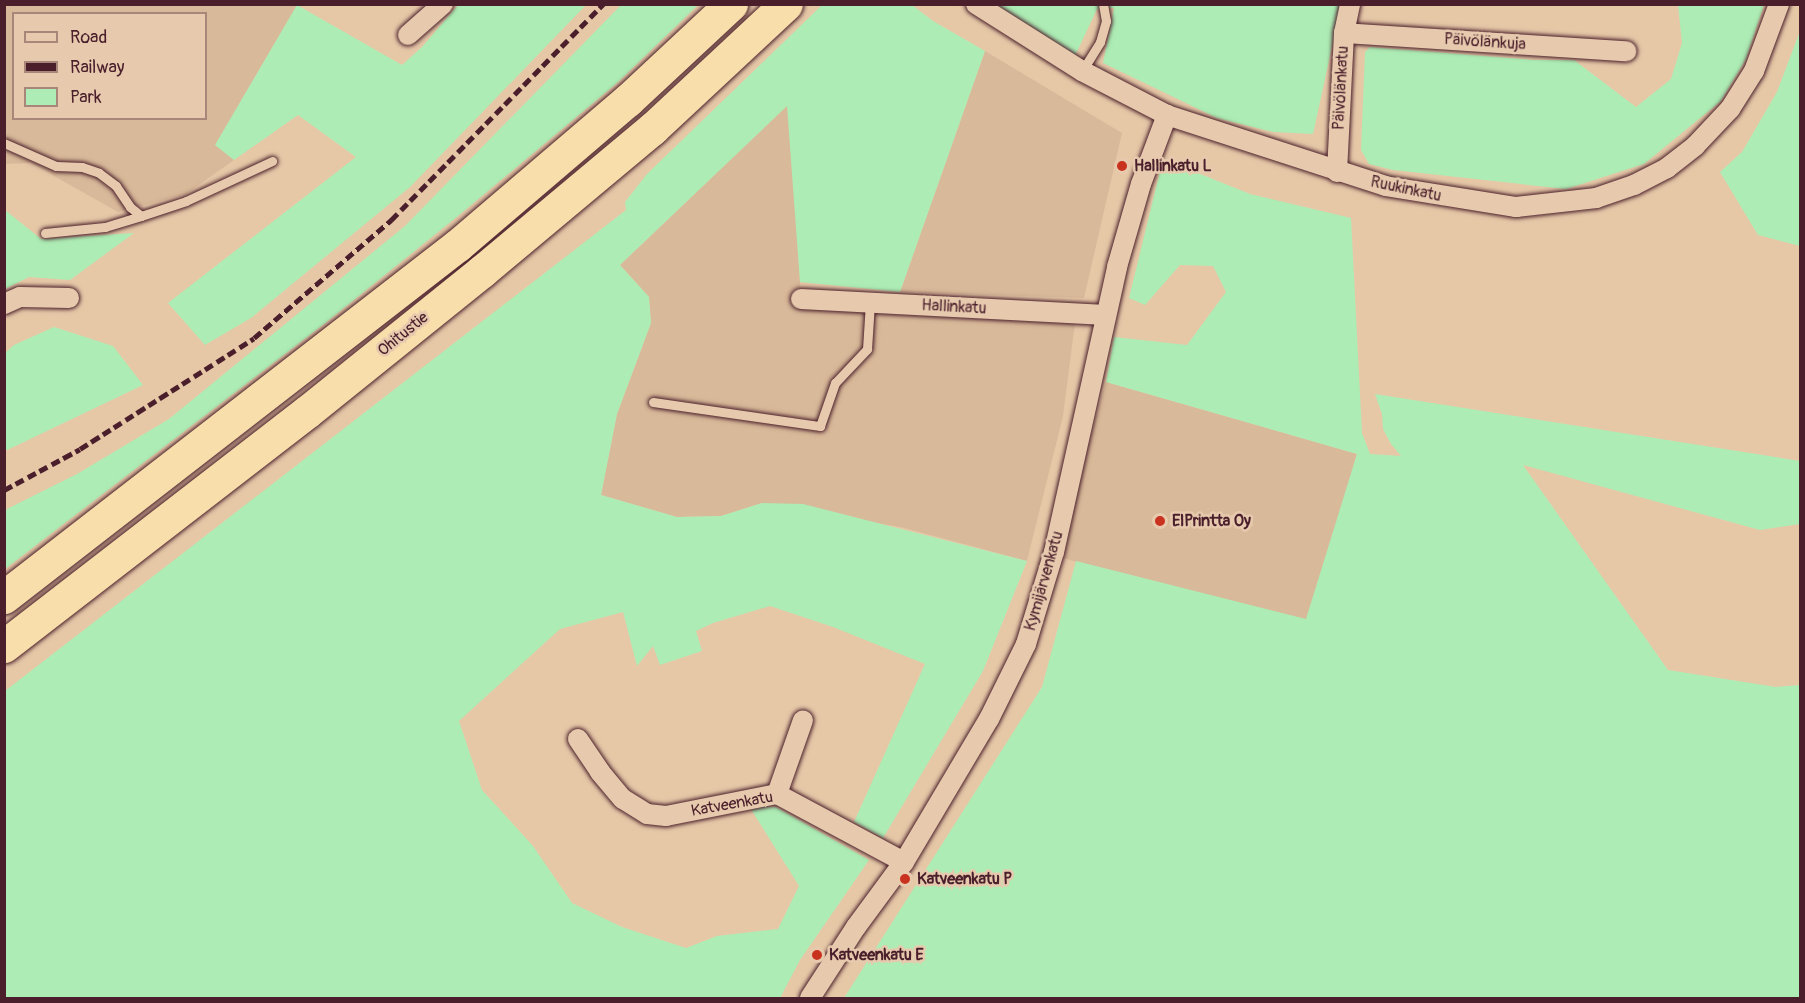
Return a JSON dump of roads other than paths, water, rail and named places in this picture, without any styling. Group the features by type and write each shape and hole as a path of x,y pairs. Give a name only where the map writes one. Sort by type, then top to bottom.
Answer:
{"highway":[{"path":"4,597 458,244 628,100 731,4"},
{"name":"Ohitustie","path":"4,646 308,411 482,271 652,129 786,4"}],"street":[{"path":"408,34 443,4"},
{"name":"Ruukinkatu","path":"976,4 1082,71 1167,115 1385,186 1516,207 1596,198 1634,185 1667,168 1695,146 1730,109 1754,71 1779,4"},
{"name":"Päivölänkatu","path":"1337,172 1344,33 1350,4"},
{"name":"Päivölänkuja","path":"1344,33 1626,51"},
{"name":"Kymijärvenkatu","path":"810,999 856,927 904,862 989,719 1026,644 1054,552 1106,315 1141,184 1167,115"},
{"path":"4,304 20,297 69,298"},
{"name":"Hallinkatu","path":"801,299 1106,315"},
{"path":"777,794 803,720"},
{"name":"Katveenkatu","path":"578,739 600,772 623,799 647,814 666,816 777,794 904,862"}],"lane":[{"path":"1082,71 1103,31 1106,21 1103,4"},
{"path":"4,142 56,166 82,167 99,173 116,186 130,207 141,216"},
{"path":"45,233 105,227 141,216 186,201 272,161"},
{"path":"653,402 820,426 835,383 867,349 870,303"}],"railway":[{"path":"4,490 80,449 254,338 391,220 603,4"}],"place":[{"name":"Hallinkatu L","path":"1122,166"},
{"name":"ElPrintta Oy","path":"1160,521"},
{"name":"Katveenkatu P","path":"905,879"},
{"name":"Katveenkatu E","path":"817,955"}]}
